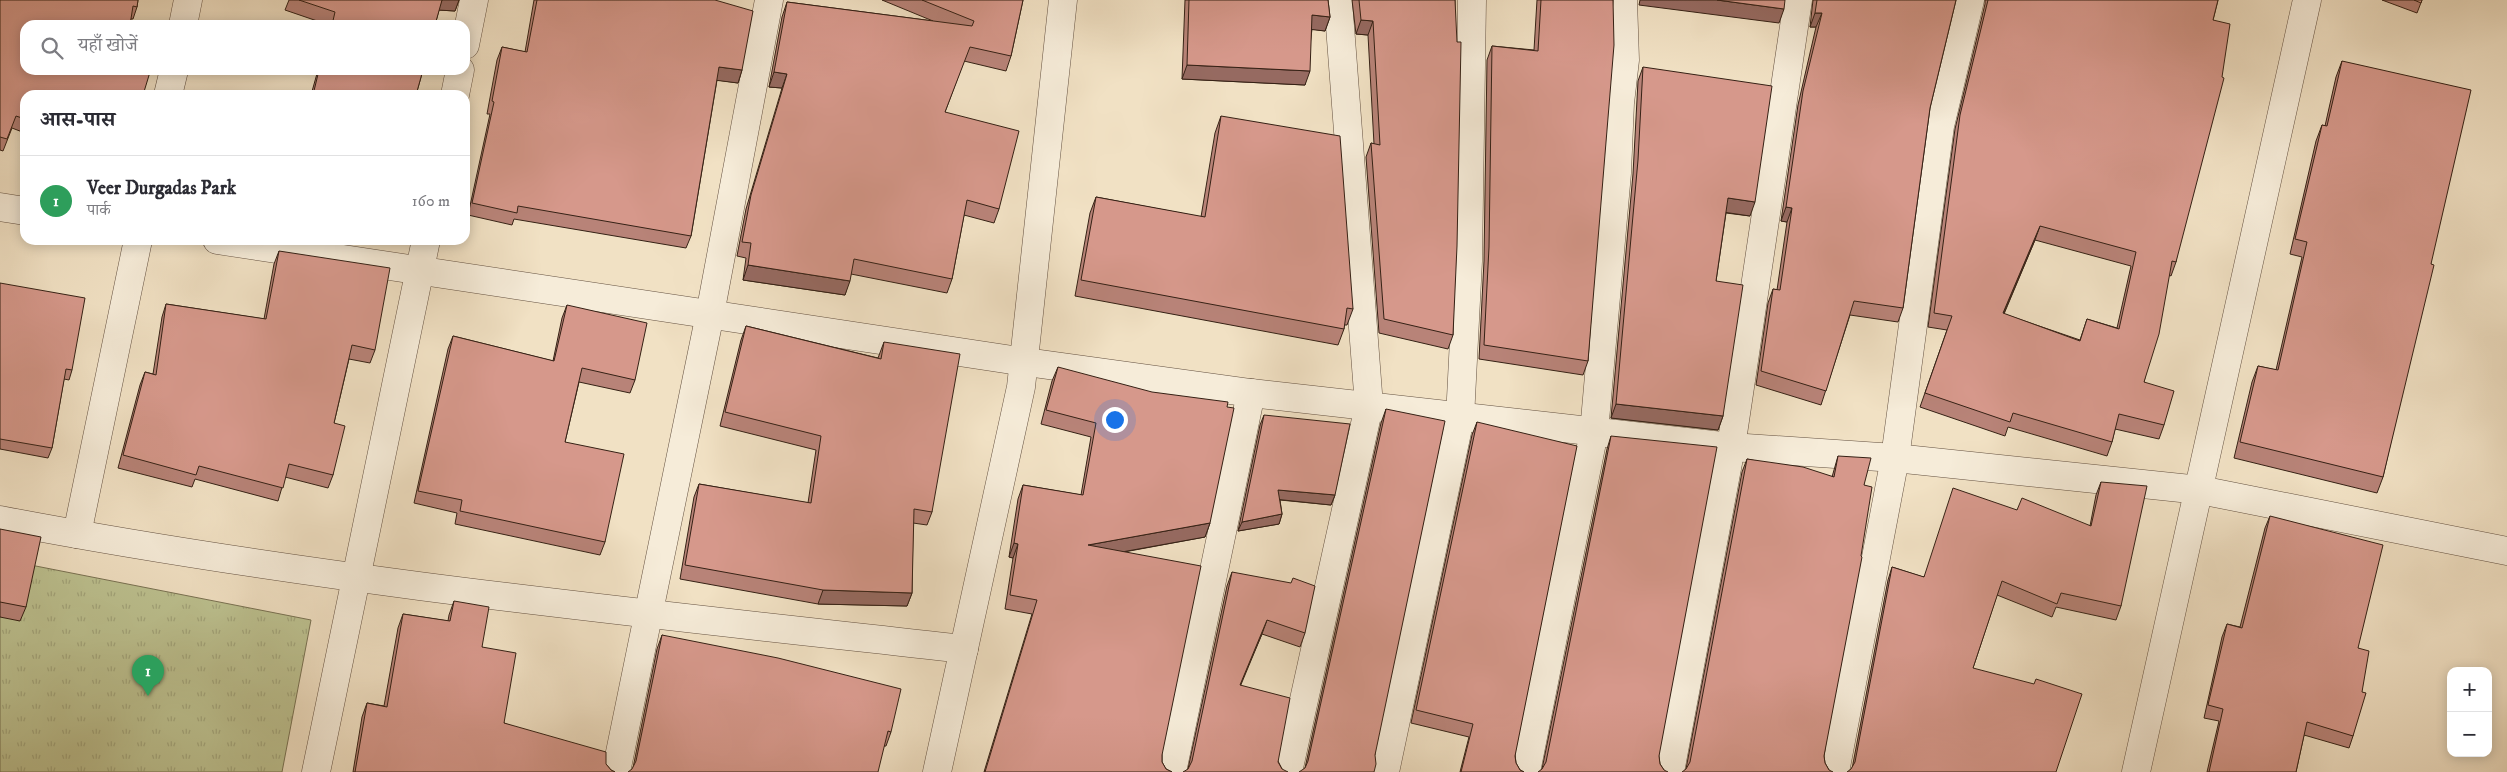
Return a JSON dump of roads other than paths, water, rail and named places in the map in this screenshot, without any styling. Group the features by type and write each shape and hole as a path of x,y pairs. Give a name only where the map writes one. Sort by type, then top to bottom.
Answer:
{"street":[{"path":"184,20 188,0"},
{"path":"470,20 474,0"},
{"path":"616,772 710,314 769,0"},
{"path":"937,772 1026,362 1063,0"},
{"path":"1288,772 1369,406 1338,0"},
{"path":"1385,772 1460,418 1468,261 1472,0"},
{"path":"1526,772 1594,432 1625,60 1623,0"},
{"path":"1670,772 1730,448 1798,0"},
{"path":"1835,772 1895,458 1940,126 1970,0"},
{"path":"2136,772 2307,0"},
{"path":"169,90 173,75"},
{"path":"456,90 459,75"},
{"path":"0,207 20,210"},
{"path":"76,534 137,245"},
{"path":"251,245 1026,362 1251,393 1730,448 1895,458 2200,490 2507,551"},
{"path":"316,772 425,245"},
{"path":"1172,772 1251,393"},
{"path":"0,520 356,579 964,649"}],"place":[{"name":"Veer Durgadas Park","path":"148,696"}]}
